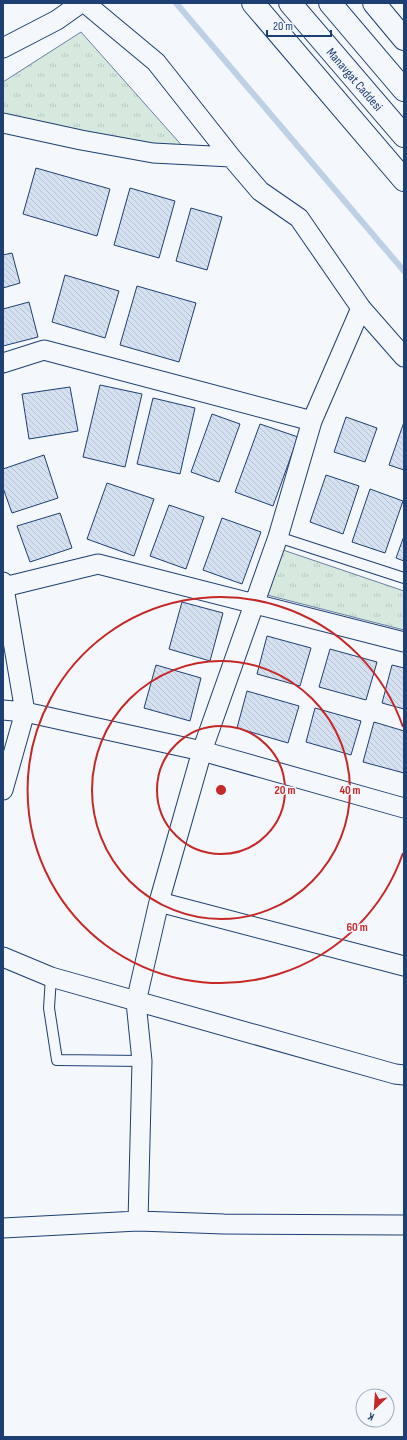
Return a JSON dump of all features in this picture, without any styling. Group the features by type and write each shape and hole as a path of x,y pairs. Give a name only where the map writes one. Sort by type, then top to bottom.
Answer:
{"main road":[{"path":"253,3 404,180"},
{"name":"Manavgat Caddesi","path":"290,3 404,136"},
{"path":"330,3 404,90"},
{"path":"374,3 404,39"}],"street":[{"path":"3,48 57,20 81,3"},
{"path":"85,3 156,62 231,157 260,191 299,218 361,308 404,357"},
{"path":"3,123 81,140 153,153 231,157"},
{"path":"138,1221 142,1061 136,1002 159,902 202,751 278,537 312,421 361,308"},
{"path":"3,363 44,350 312,421"},
{"path":"3,790 25,712 4,585 98,564 404,642"},
{"path":"3,710 25,712 202,751 404,808"},
{"path":"159,902 404,966"},
{"path":"3,957 51,977 395,1074 404,1075"},
{"path":"3,1228 138,1221 224,1224 404,1225"}],"lane":[{"path":"278,537 404,578"},
{"path":"51,977 49,1008 58,1060 142,1061"}],"green space":[{"path":"81,32 193,158 3,117 3,82"},
{"path":"283,550 404,591 404,630 267,595"}],"building":[{"path":"36,168 110,189 97,236 23,214"},
{"path":"130,188 175,201 159,258 114,245"},
{"path":"191,208 222,217 207,270 176,261"},
{"path":"12,253 20,283 3,288 3,255"},
{"path":"65,275 119,291 105,338 52,322"},
{"path":"137,286 196,303 179,362 120,345"},
{"path":"29,302 38,337 3,346 3,309"},
{"path":"100,385 142,394 125,467 83,457"},
{"path":"70,387 78,431 29,439 22,394"},
{"path":"153,398 195,408 180,474 137,464"},
{"path":"212,414 240,424 219,482 191,472"},
{"path":"346,417 377,428 365,462 334,452"},
{"path":"404,422 404,470 389,465"},
{"path":"260,424 298,437 273,506 235,492"},
{"path":"44,455 58,498 12,513 3,488 3,469"},
{"path":"326,475 359,486 343,534 310,522"},
{"path":"107,483 154,499 134,556 87,539"},
{"path":"370,489 403,501 385,553 352,542"},
{"path":"169,505 204,517 186,569 150,556"},
{"path":"60,513 72,548 30,562 17,526"},
{"path":"222,518 261,532 242,584 203,570"},
{"path":"404,536 404,561 396,558"},
{"path":"182,602 223,613 210,661 169,649"},
{"path":"267,636 311,648 300,686 257,674"},
{"path":"330,649 377,662 366,700 319,687"},
{"path":"156,665 201,678 190,721 144,708"},
{"path":"392,665 404,668 404,709 382,703"},
{"path":"247,691 299,706 288,743 237,728"},
{"path":"315,708 361,721 351,755 306,742"},
{"path":"374,722 404,731 404,773 363,762"}],"waterway":[{"path":"176,3 404,271"}]}
